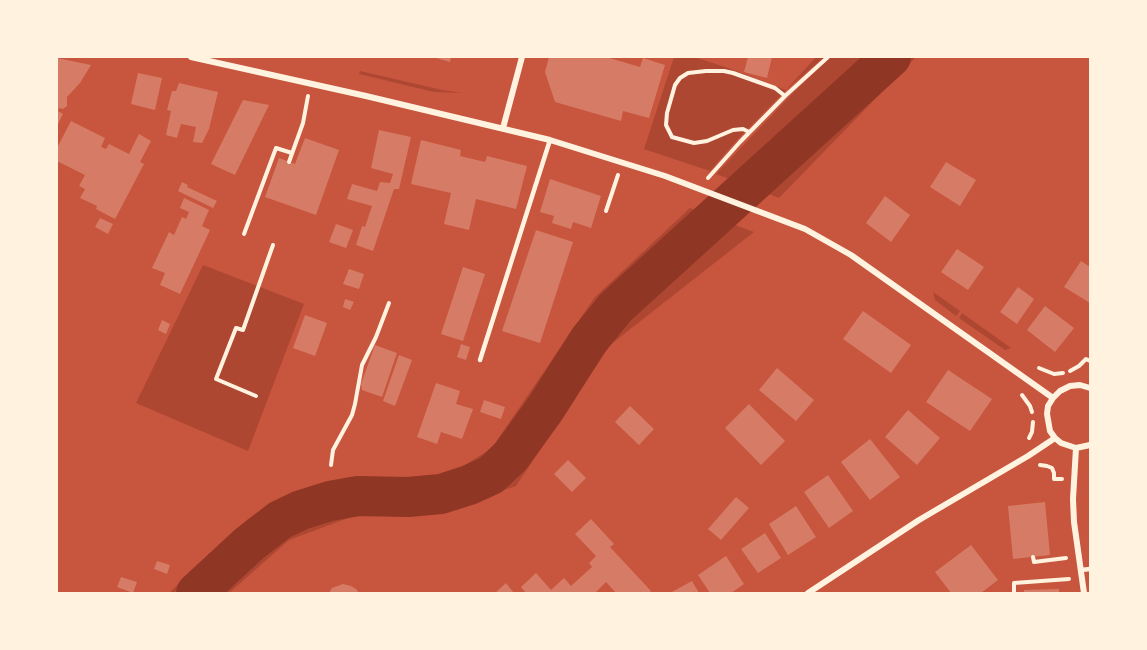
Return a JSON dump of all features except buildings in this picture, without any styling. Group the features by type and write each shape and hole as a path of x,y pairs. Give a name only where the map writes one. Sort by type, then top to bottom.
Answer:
{"street":[{"path":"191,57 550,140 704,190 805,229 851,255 1053,398"},
{"path":"503,128 522,57"},
{"path":"1090,387 1070,386 1060,391 1048,406 1047,414 1050,430 1061,443 1076,448 1090,445"},
{"path":"808,593 920,520 1055,438"},
{"path":"1076,448 1074,522 1084,593"}],"lane":[{"path":"480,360 550,140"},
{"path":"1081,574 1090,569"}],"path":[{"path":"704,190 709,177 749,132 828,57"},
{"path":"749,132 742,129 733,130 707,141 694,143 672,137 666,125 675,85 680,78 688,74 724,71 775,88 785,96"},
{"path":"290,162 303,123 311,83"},
{"path":"244,234 276,148 292,153"},
{"path":"606,211 622,163"},
{"path":"256,396 216,379 236,328 243,330 273,245"},
{"path":"331,465 333,450 356,404 362,365 389,303"},
{"path":"1033,556 1034,562 1079,557"},
{"path":"1014,593 1014,583 1081,574"}],"shaded area":[{"path":"674,57 694,57 786,90 710,171 644,149"},
{"path":"816,57 916,57 779,198 716,174 825,62 822,59 786,90"},
{"path":"360,71 462,93 434,92 359,74"},
{"path":"690,208 754,232 610,345 516,486 445,509 359,514 289,540 229,593 169,593 248,519 296,492 347,480 403,481 452,473 491,449 595,297"},
{"path":"203,265 304,304 248,451 136,403"},
{"path":"933,292 960,311 956,316 935,300"},
{"path":"962,313 1011,348 1005,350 959,318"}],"waterway":[{"path":"196,593 249,544 280,520 301,510 330,501 358,496 408,497 441,494 491,475 511,456 545,409 589,340 616,307 891,57"}]}
